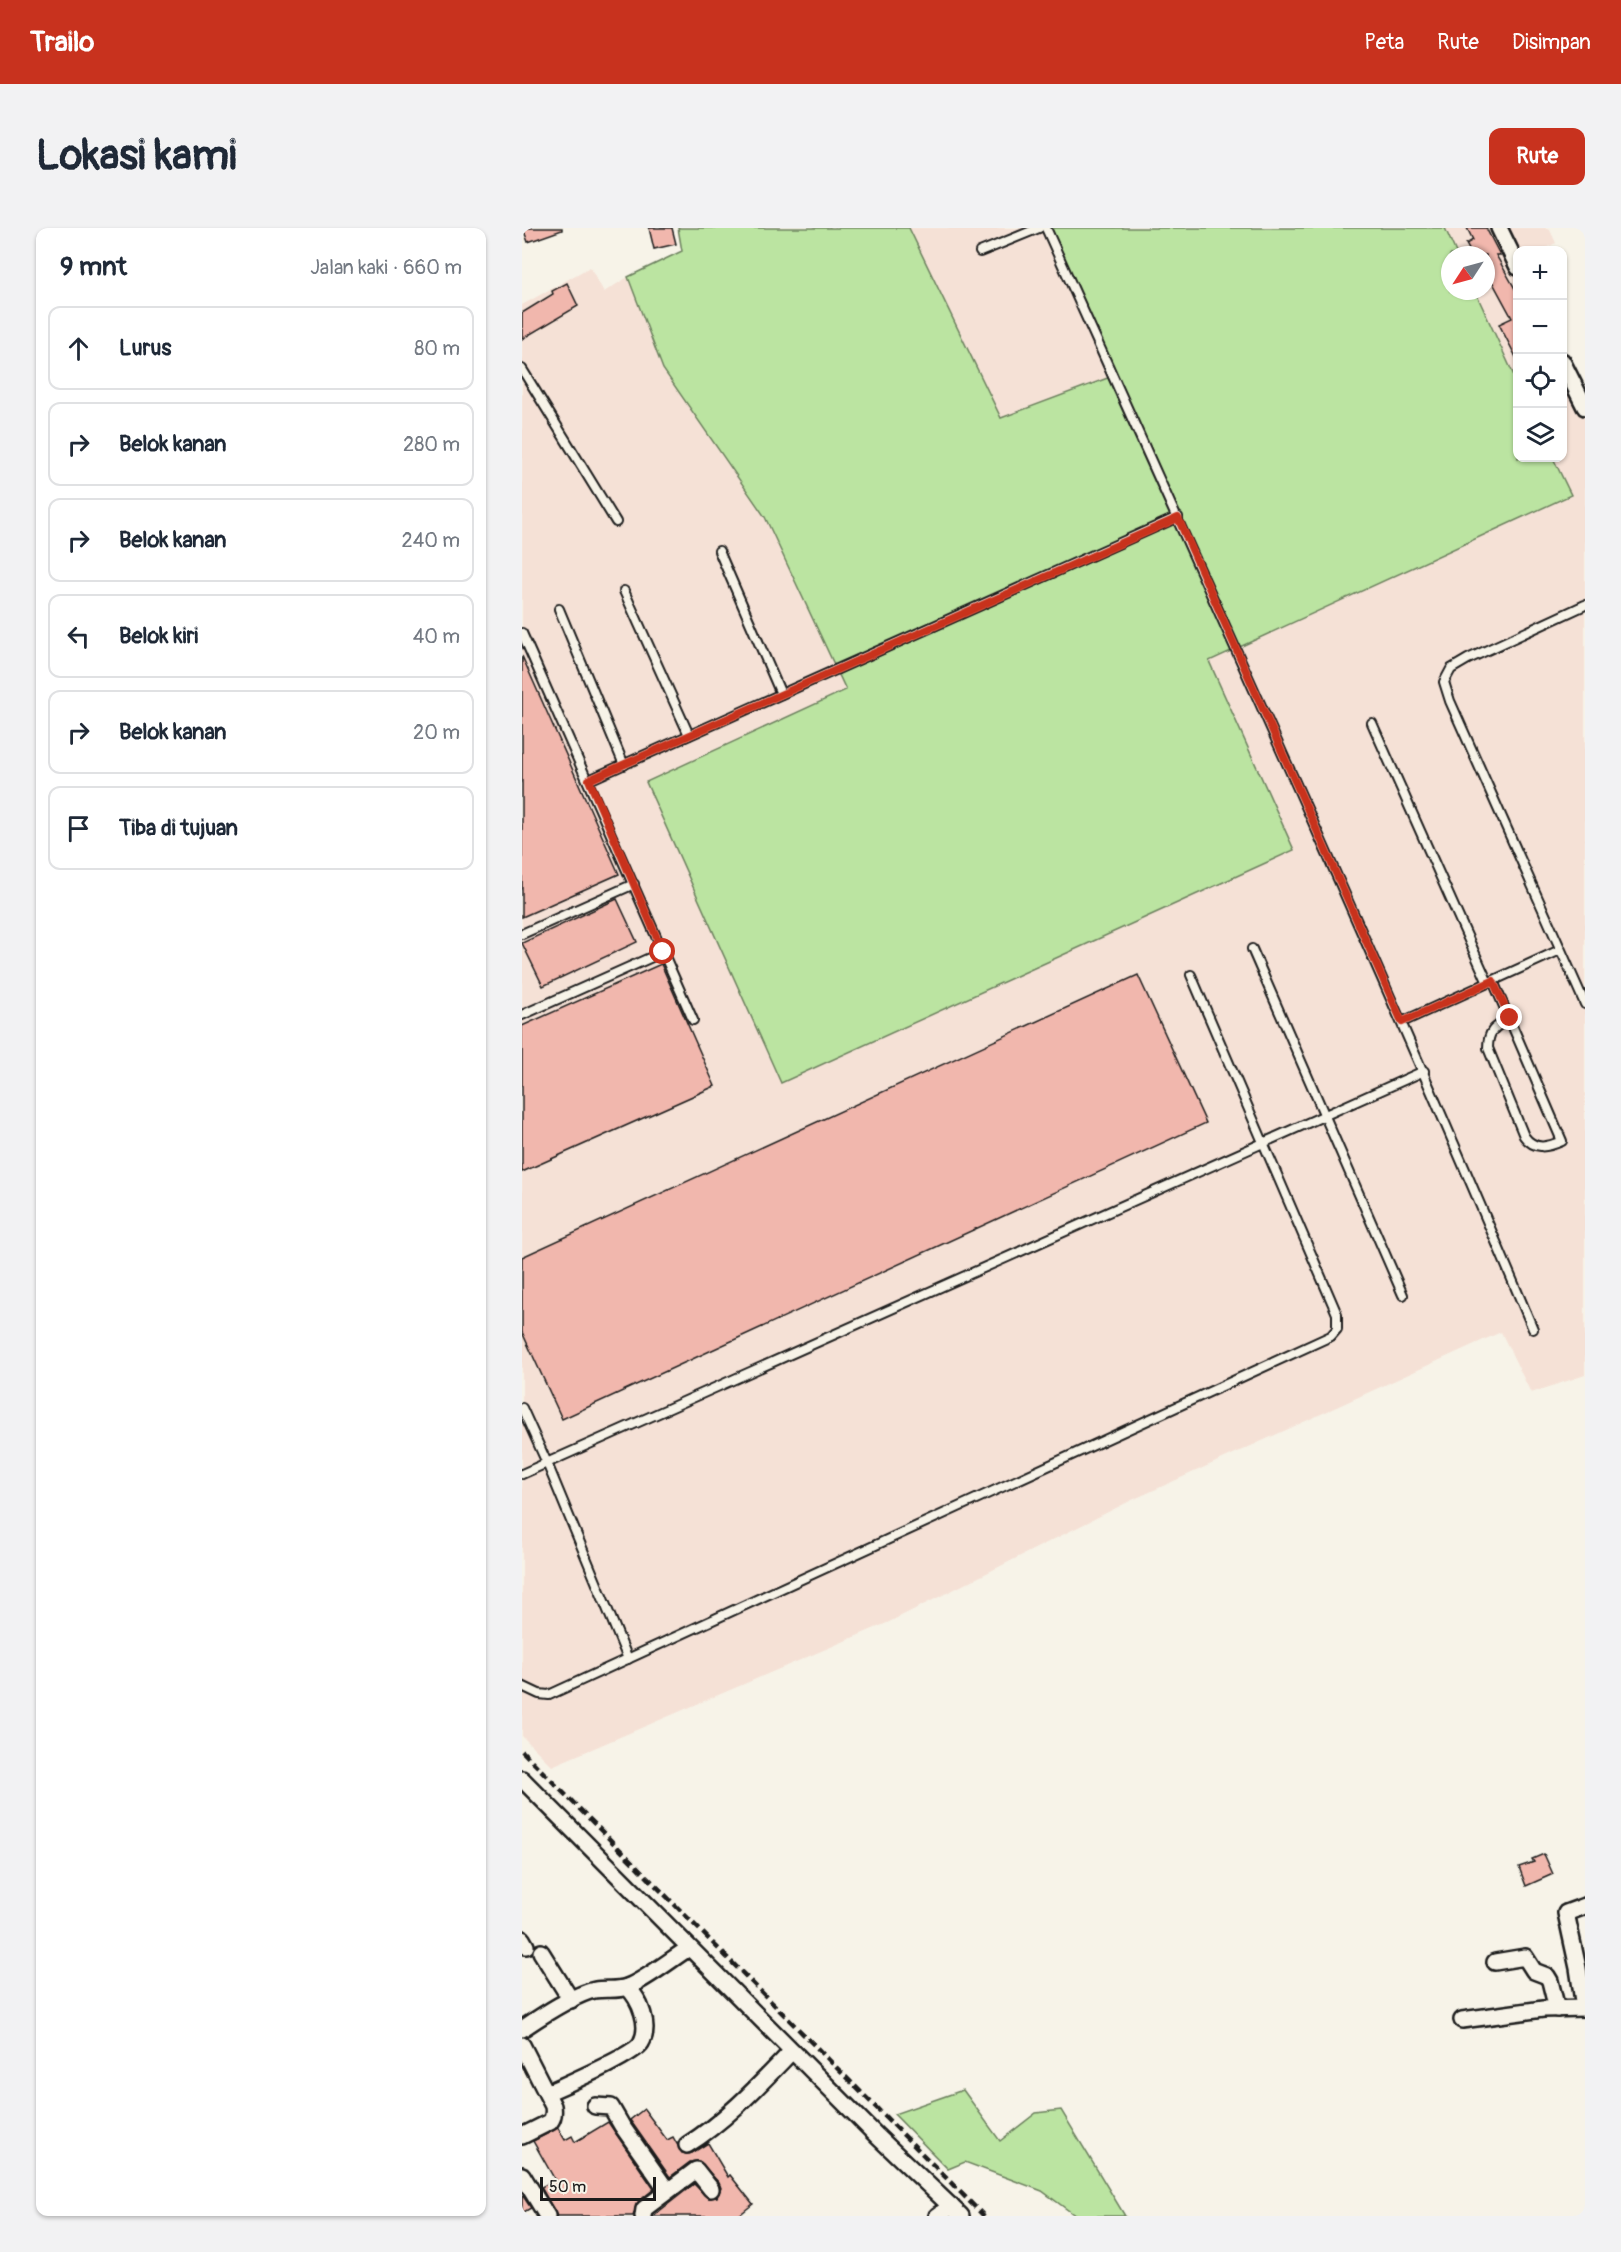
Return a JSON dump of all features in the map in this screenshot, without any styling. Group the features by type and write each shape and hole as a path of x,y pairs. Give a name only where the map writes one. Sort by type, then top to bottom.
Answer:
{"street":[{"path":"1499,228 1513,257"},
{"path":"1567,369 1585,407"},
{"path":"522,1779 876,2136 956,2211"},
{"path":"1462,2020 1519,2011 1585,2008 1566,1914 1585,1906"},
{"path":"523,2025 594,1990 627,1987 689,1948"},
{"path":"541,1952 572,2000"},
{"path":"1495,1962 1525,1956 1534,1971 1547,1976 1557,2008"},
{"path":"547,2093 640,2045 643,2036 644,2014 627,1987"},
{"path":"522,2045 553,2106 553,2118 522,2136"},
{"path":"687,2145 707,2132 758,2086 792,2051"},
{"path":"595,2106 611,2107 667,2190"},
{"path":"643,2216 644,2210 667,2190 696,2170 711,2189"},
{"path":"522,2175 526,2191 548,2216"},
{"path":"937,2216 956,2211"}],"lane":[{"path":"980,252 1039,228"},
{"path":"1046,228 1424,1071 1533,1329"},
{"path":"522,369 616,522"},
{"path":"589,780 1178,518"},
{"path":"720,551 781,694"},
{"path":"624,591 689,735"},
{"path":"1585,604 1468,659 1451,669 1444,682 1450,701 1585,1004"},
{"path":"559,609 624,765"},
{"path":"522,633 589,780 693,1020"},
{"path":"1372,723 1491,982 1510,1018 1563,1141 1549,1147 1528,1142 1524,1136 1488,1048 1491,1030 1510,1018"},
{"path":"522,934 634,884"},
{"path":"1252,949 1403,1295"},
{"path":"1402,1022 1560,950"},
{"path":"522,1015 663,952"},
{"path":"522,1686 538,1694 549,1695 1331,1336 1337,1329 1337,1314 1191,975"},
{"path":"522,1474 1424,1071"},
{"path":"522,1408 628,1659"}],"shaded area":[{"path":"909,228 1046,228 1113,376 1001,419"},
{"path":"1445,228 1549,228 1556,243 1550,246 1513,246 1513,373 1479,300 1495,300 1495,246 1453,246"},
{"path":"590,267 604,292 628,277 663,369 765,517 846,690 647,782 1294,850 1209,661 1571,495 1555,462 1567,462 1567,369 1585,407 1585,1375 1531,1393 1501,1332 1130,1501 887,1623 552,1766 522,1736 522,305"}],"green space":[{"path":"678,228 909,228 1001,418 1113,376 1046,228 1445,228 1453,246 1441,246 1441,300 1479,300 1513,373 1513,462 1555,462 1571,495 1209,661 1294,850 781,1083 646,782 846,690 765,517 663,369 628,277 682,251"},
{"path":"963,2090 1000,2141 1036,2113 1061,2110 1125,2216 1076,2216 1042,2191 965,2162 948,2169 894,2114"}],"building":[{"path":"523,228 562,228 562,230 528,242"},
{"path":"649,228 672,228 676,244 654,249"},
{"path":"1467,228 1486,228 1500,255 1496,255 1513,285 1513,351 1499,324 1512,318 1495,287 1495,246 1467,246 1466,244 1473,240"},
{"path":"567,283 578,306 522,339 522,313"},
{"path":"522,656 619,874 522,917"},
{"path":"617,899 637,942 543,986 522,943"},
{"path":"661,964 715,1086 522,1172 522,1026"},
{"path":"1138,975 1206,1123 562,1419 522,1332 522,1257"},
{"path":"1544,1854 1553,1874 1526,1886 1519,1867 1534,1862 1532,1859"},
{"path":"644,2109 667,2140 673,2137 682,2153 692,2153 708,2143 728,2177 730,2175 753,2204 738,2216 653,2216 694,2184 708,2198 717,2197 721,2188 699,2161 690,2162 670,2177 630,2120"},
{"path":"608,2122 654,2189 638,2202 633,2216 557,2216 541,2187 555,2180 533,2141 558,2128 565,2140 572,2136 575,2142"},
{"path":"522,2197 531,2208 522,2213"}],"railway":[{"path":"522,1751 984,2216"}],"route":[{"path":"663,952 589,780 1178,518 1402,1022 1493,981 1510,1018"}]}
